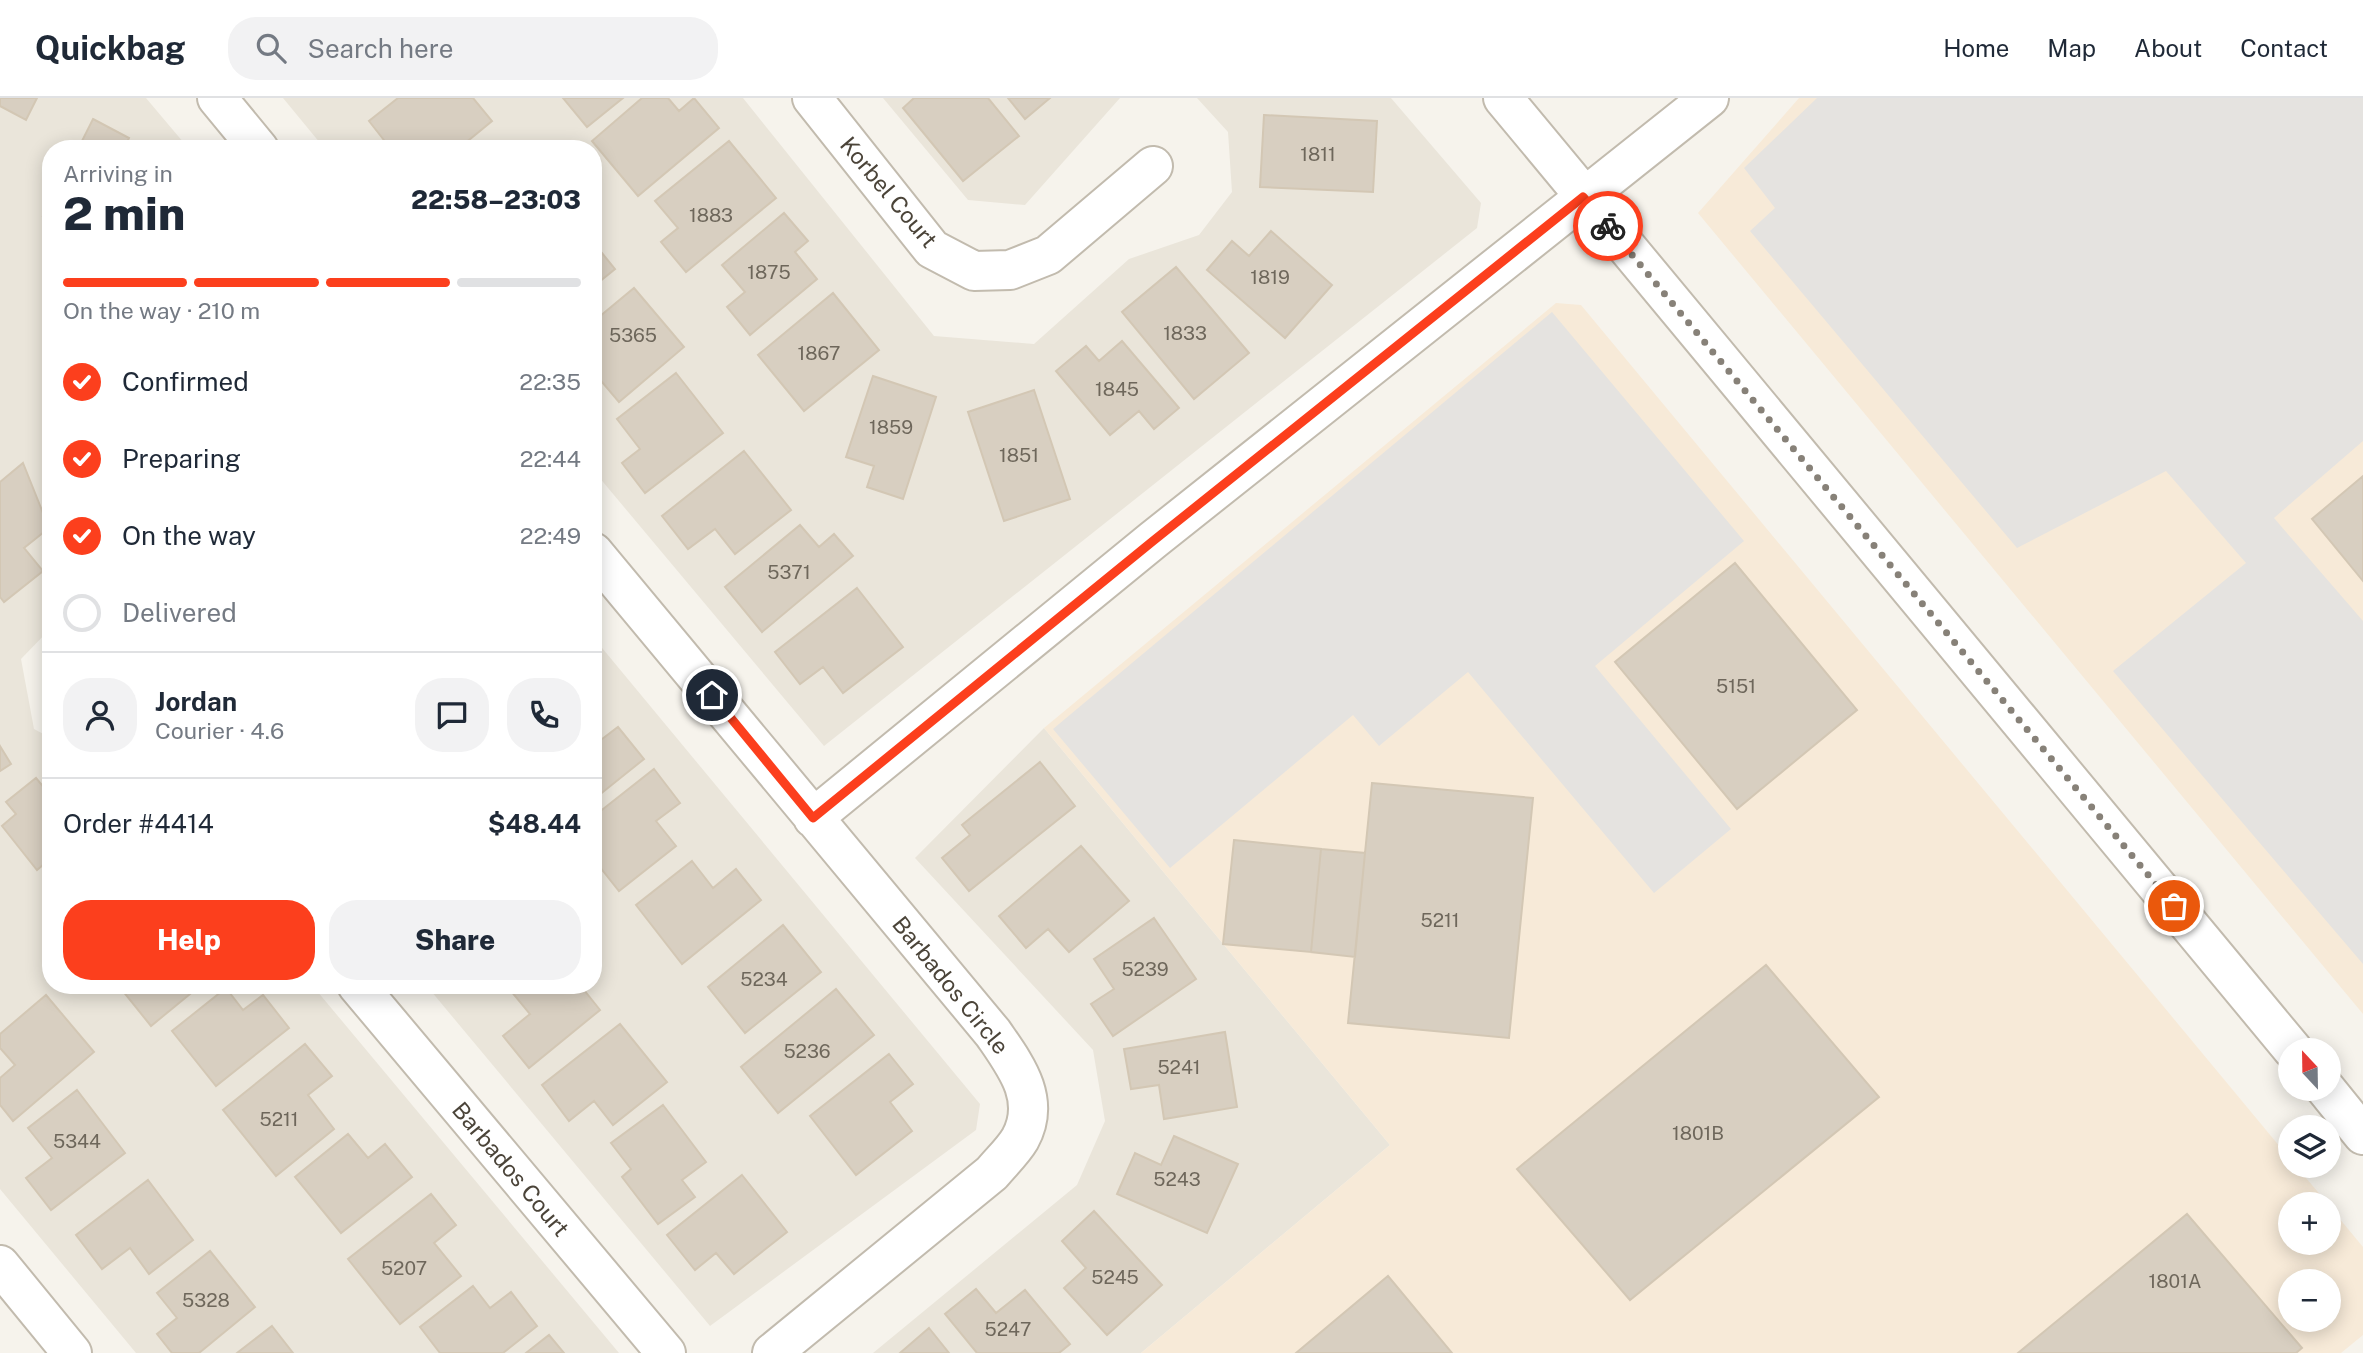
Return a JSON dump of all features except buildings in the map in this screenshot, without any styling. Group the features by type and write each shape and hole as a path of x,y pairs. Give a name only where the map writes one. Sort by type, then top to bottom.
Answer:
{"street":[{"path":"217,98 252,140"},
{"name":"Korbel Court","path":"812,98 932,248 974,271 1010,270 1048,255 1153,166"},
{"path":"1503,98 2283,1038"},
{"path":"813,818 1142,549 1709,98"},
{"name":"Barbados Circle","path":"602,563 993,1033 1017,1067 1030,1102 1021,1138 992,1174 772,1353"},
{"name":"Barbados Court","path":"365,994 666,1353"},
{"path":"2336,1101 2363,1135"},
{"path":"0,1265 72,1353"}],"shaded area":[{"path":"0,98 146,98 181,140 42,140 42,637 21,659 34,729 42,733 42,994 320,994 619,1353 136,1353 0,1189"},
{"path":"283,98 743,98 934,336 1034,344 1129,259 1199,235 1232,192 1228,132 1197,98 1391,98 1481,203 1477,228 824,746 602,481 602,140 318,140"},
{"path":"883,98 1120,98 1025,205 968,200"},
{"path":"1799,98 2363,98 2363,1014 1698,213"},
{"path":"1817,98 2363,98 2363,441 2274,518 2363,621 2363,964 2113,671 2246,563 2166,471 2017,548 1750,231 1775,208 1744,168"},
{"path":"1556,303 1581,305 2278,1144 2278,1178 2306,1178 2318,1192 2278,1192 2278,1255 2341,1255 2341,1220 2363,1247 2363,1335 2341,1353 1141,1353 1390,1145 1044,728"},
{"path":"1552,312 1744,541 1595,666 1731,829 1654,893 1468,672 1379,746 1353,715 1170,868 1053,729"},
{"path":"602,648 980,1104 976,1130 710,1326 433,994 602,994"},
{"path":"1044,728 1390,1145 1141,1353 873,1353 1077,1185 1105,1121 1093,1050 915,858"}],"way so far":[{"path":"1608,226 2174,906"}],"route":[{"path":"712,695 813,818 1153,541 1583,197 1608,226"}]}
